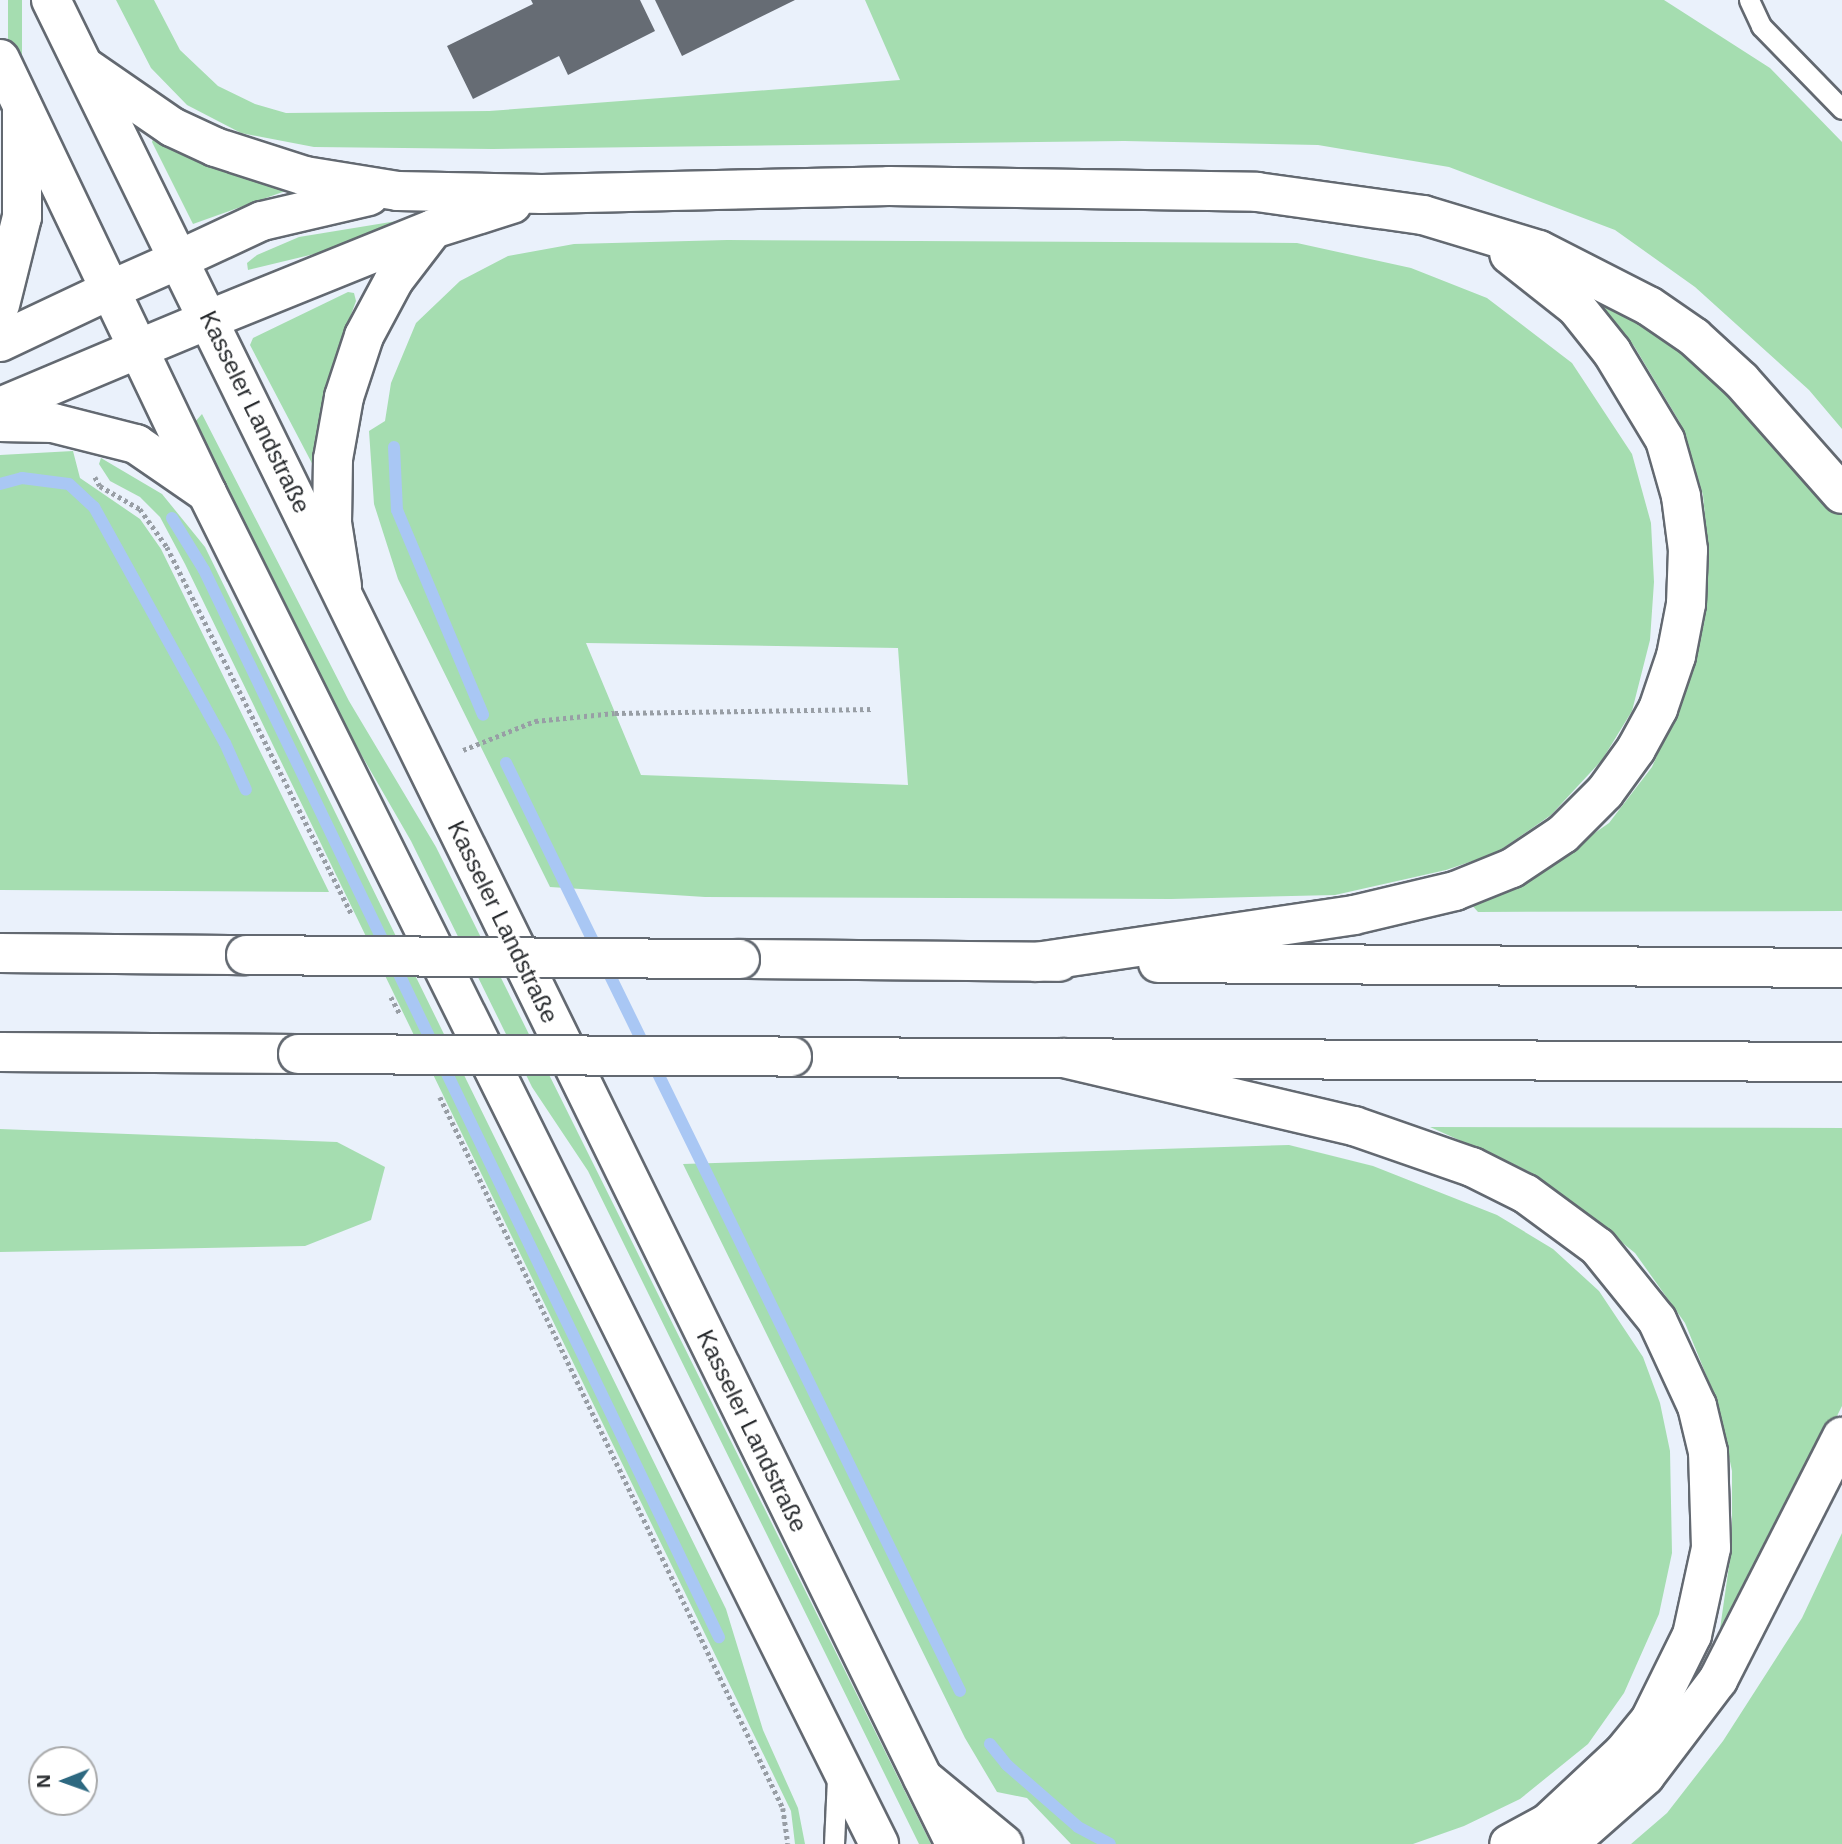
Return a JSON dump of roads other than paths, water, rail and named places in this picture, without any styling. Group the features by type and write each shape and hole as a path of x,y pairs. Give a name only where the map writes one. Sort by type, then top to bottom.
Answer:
{"main road":[{"name":"Kasseler Landstraße","path":"51,0 342,586 955,1844"},
{"path":"78,52 172,127 215,147 305,176 398,191 542,194 889,186 1257,192 1364,204 1475,231 1539,250 1597,277 1694,337 1788,429 1842,494"},
{"path":"0,59 208,493 879,1844"},
{"path":"0,304 22,217 22,106"},
{"path":"0,342 262,221 398,191"},
{"path":"0,407 433,229 542,194"},
{"path":"342,586 332,523 332,459 344,397 364,336 382,302 433,229"},
{"path":"1036,962 1354,915 1455,891 1512,868 1563,834 1605,792 1636,749 1662,696 1686,604 1688,550 1681,496 1665,440 1619,362 1576,307 1538,273 1475,231"},
{"path":"0,422 53,423 135,444 208,493"},
{"path":"0,953 1842,968"},
{"path":"0,1052 1842,1062"},
{"path":"1064,1058 1354,1126 1472,1167 1527,1194 1598,1247 1657,1320 1698,1406 1708,1452 1711,1548 1692,1635 1650,1720 1623,1753 1548,1823 1509,1844"},
{"path":"1568,1844 1645,1776 1718,1680 1842,1437"},
{"path":"923,1778 1003,1844"}],"lane":[{"path":"64,0 78,52"},
{"path":"1749,0 1761,26 1842,109"},
{"path":"834,1844 836,1757"}],"waterway":[{"path":"394,447 397,510 483,715"},
{"path":"0,484 22,478 69,484 94,507 225,743 246,790"},
{"path":"172,518 204,570 719,1637"},
{"path":"506,763 960,1691"},
{"path":"990,1744 1007,1765 1078,1827 1110,1844"}]}
